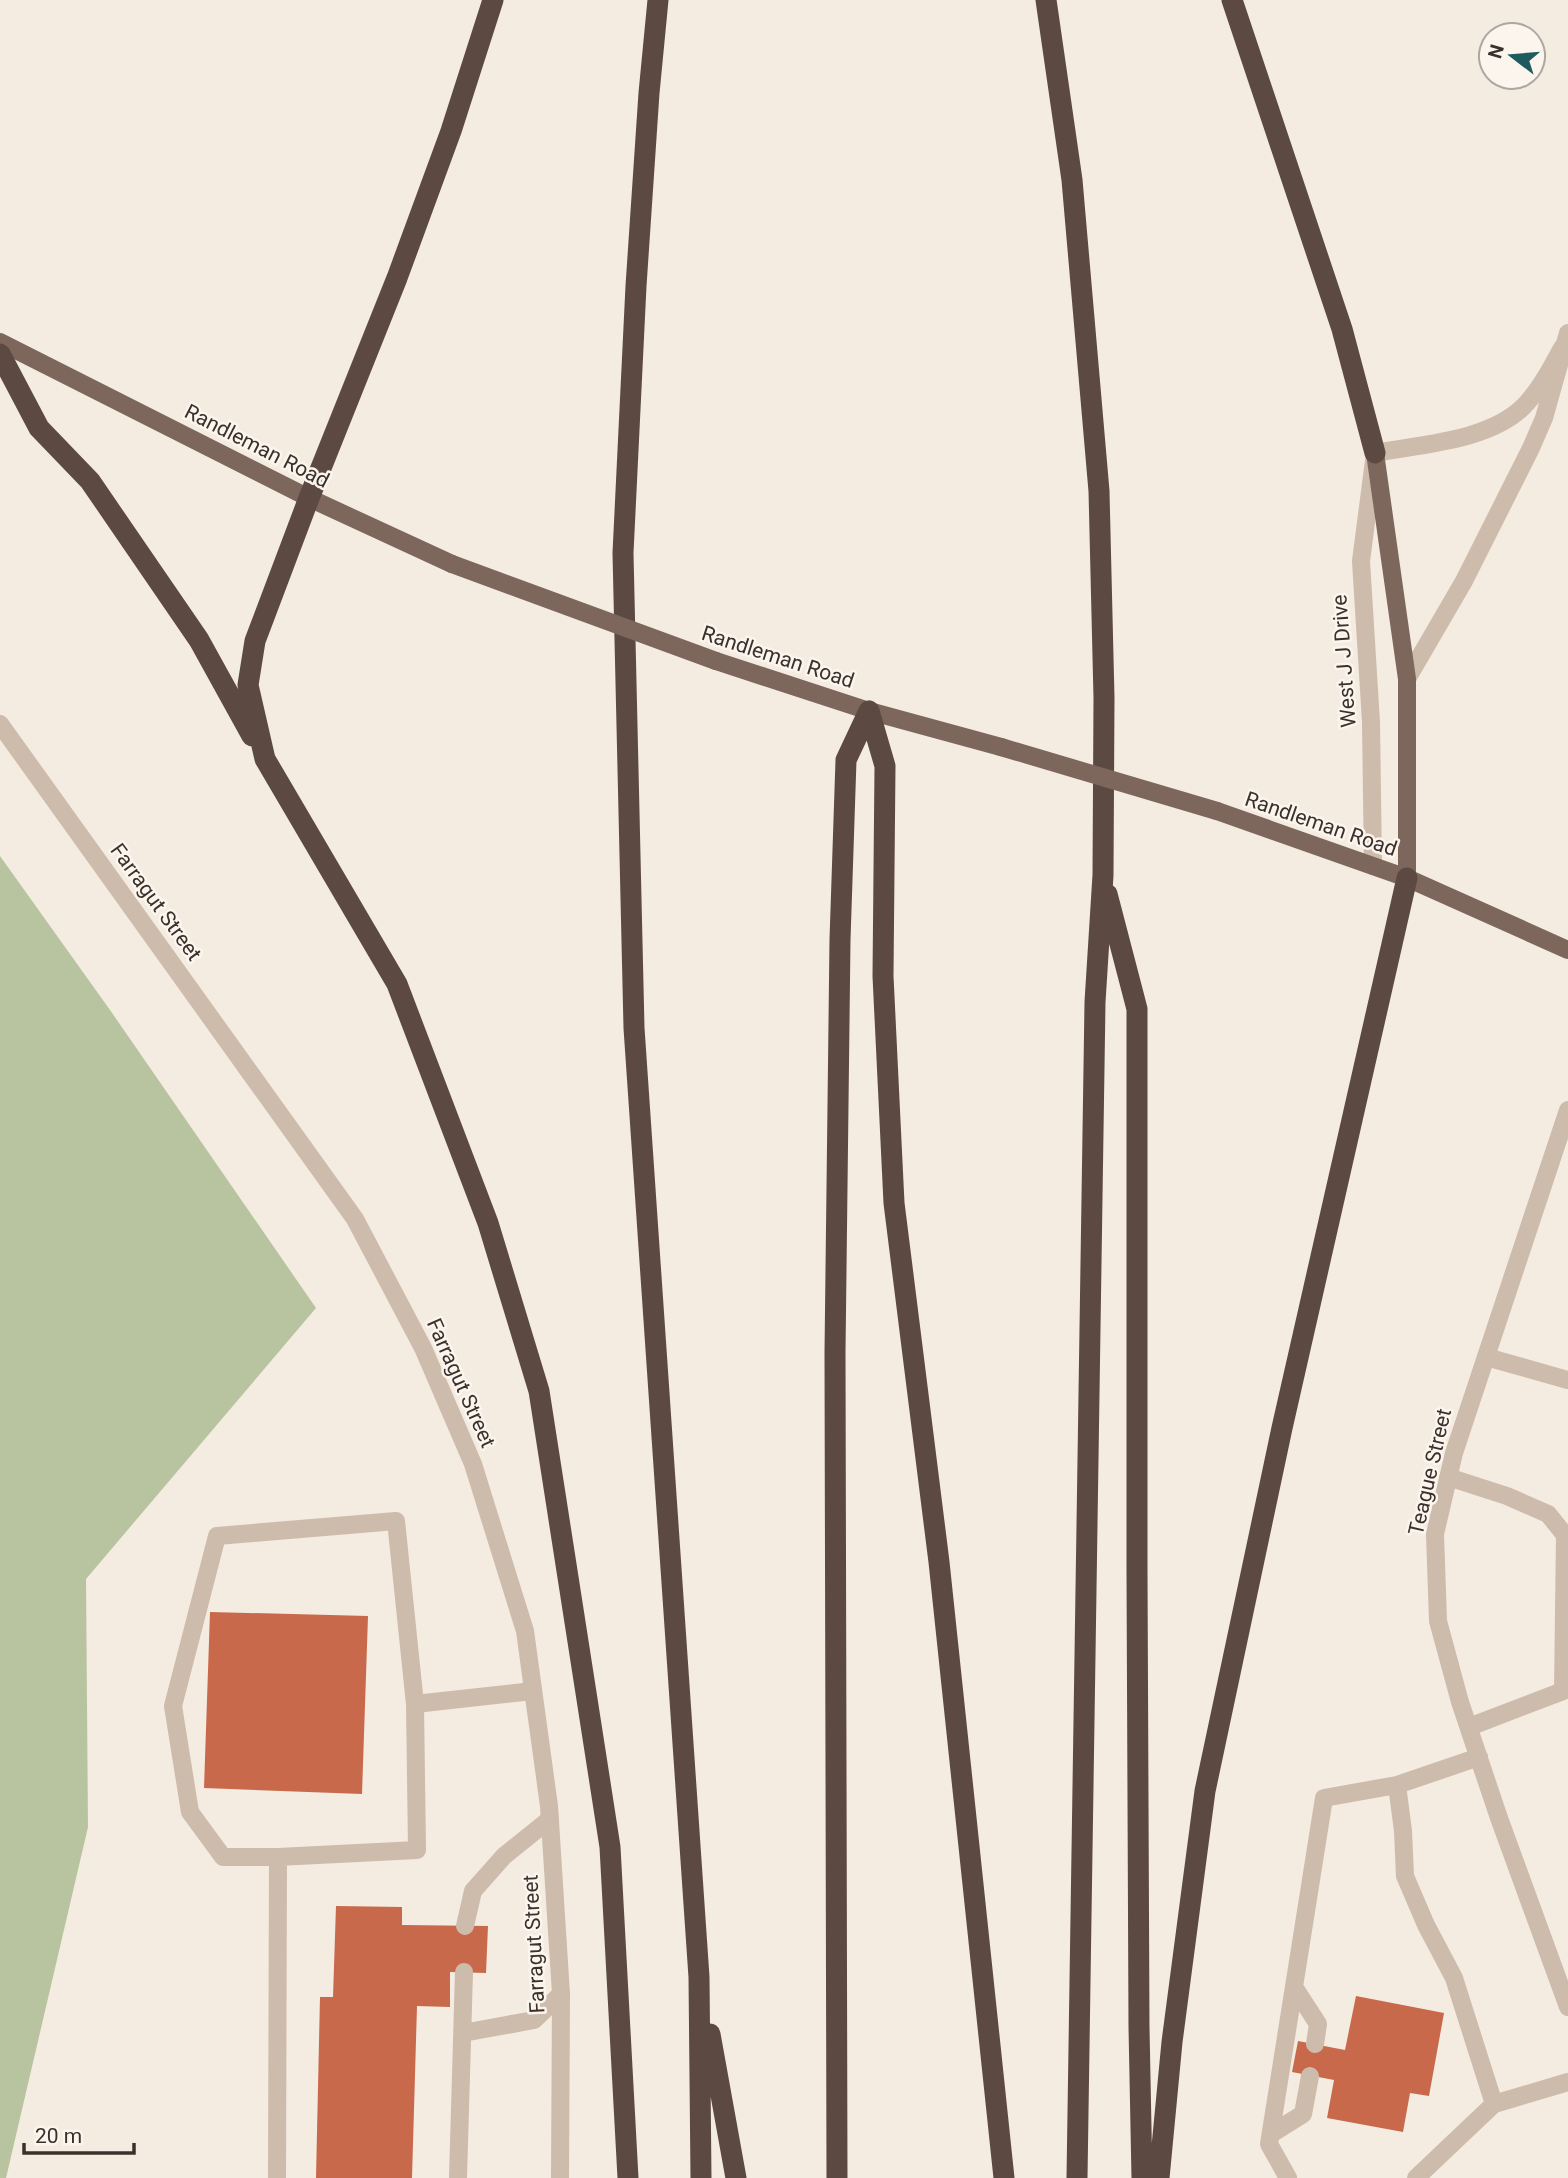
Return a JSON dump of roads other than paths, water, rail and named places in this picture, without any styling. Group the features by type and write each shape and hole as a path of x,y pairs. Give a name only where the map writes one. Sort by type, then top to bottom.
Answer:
{"highway":[{"path":"265,759 248,685 255,641 397,278 451,131 493,0"},
{"path":"659,0 649,93 636,286 623,553 634,1028 699,1977 701,2178"},
{"path":"1046,0 1072,180 1099,491 1104,698 1102,874 1095,1002 1077,2178"},
{"path":"1232,0 1342,329 1375,453"},
{"path":"0,354 39,428 90,481 199,640 397,985 488,1223 539,1391 610,1847 628,2178"},
{"path":"838,2178 835,1353 840,940 846,760 869,711"},
{"path":"869,711 884,766 883,976 894,1203 939,1562 1004,2178"},
{"path":"1102,874 1137,1009 1139,2000 1142,2178"},
{"path":"1159,2178 1172,2042 1205,1791 1282,1428 1407,878"},
{"path":"699,1977 736,2178"}],"main road":[{"name":"Randleman Road","path":"0,342 309,498 452,564 716,661 869,711 1217,811 1407,878 1568,950"},
{"path":"1375,453 1407,680 1407,878"}],"street":[{"path":"1375,453 1472,435 1506,421 1538,390 1565,341"},
{"path":"1407,680 1464,581 1531,448 1544,418 1565,341"},
{"name":"West J J Drive","path":"1373,866 1371,722 1361,561 1375,453"},
{"name":"Farragut Street","path":"0,724 355,1219 423,1348 473,1464 525,1631 550,1819 561,1994 560,2178"},
{"name":"Teague Street","path":"1568,1110 1565,1130 1454,1453 1435,1534 1438,1621 1479,1757 1568,2007"},
{"path":"1486,1357 1568,1380"},
{"path":"1448,1477 1507,1496 1549,1514 1566,1536 1563,1691 1469,1727"},
{"path":"396,1521 415,1704 417,1850 278,1857 223,1857 190,1812 173,1706 218,1536 396,1521"},
{"path":"415,1704 533,1691"},
{"path":"1288,2178 1269,2144 1324,1798 1397,1785 1479,1757"},
{"path":"1397,1785 1405,1876 1426,1925 1454,1978 1494,2105"},
{"path":"465,1926 473,1891 504,1856 550,1819"},
{"path":"276,2178 278,1857"},
{"path":"458,2178 464,1972"},
{"path":"1294,1987 1318,2024 1315,2044"},
{"path":"463,2033 534,2020 561,1994"},
{"path":"1271,2134 1303,2114 1310,2076"},
{"path":"1416,2178 1494,2105 1568,2082"}]}
